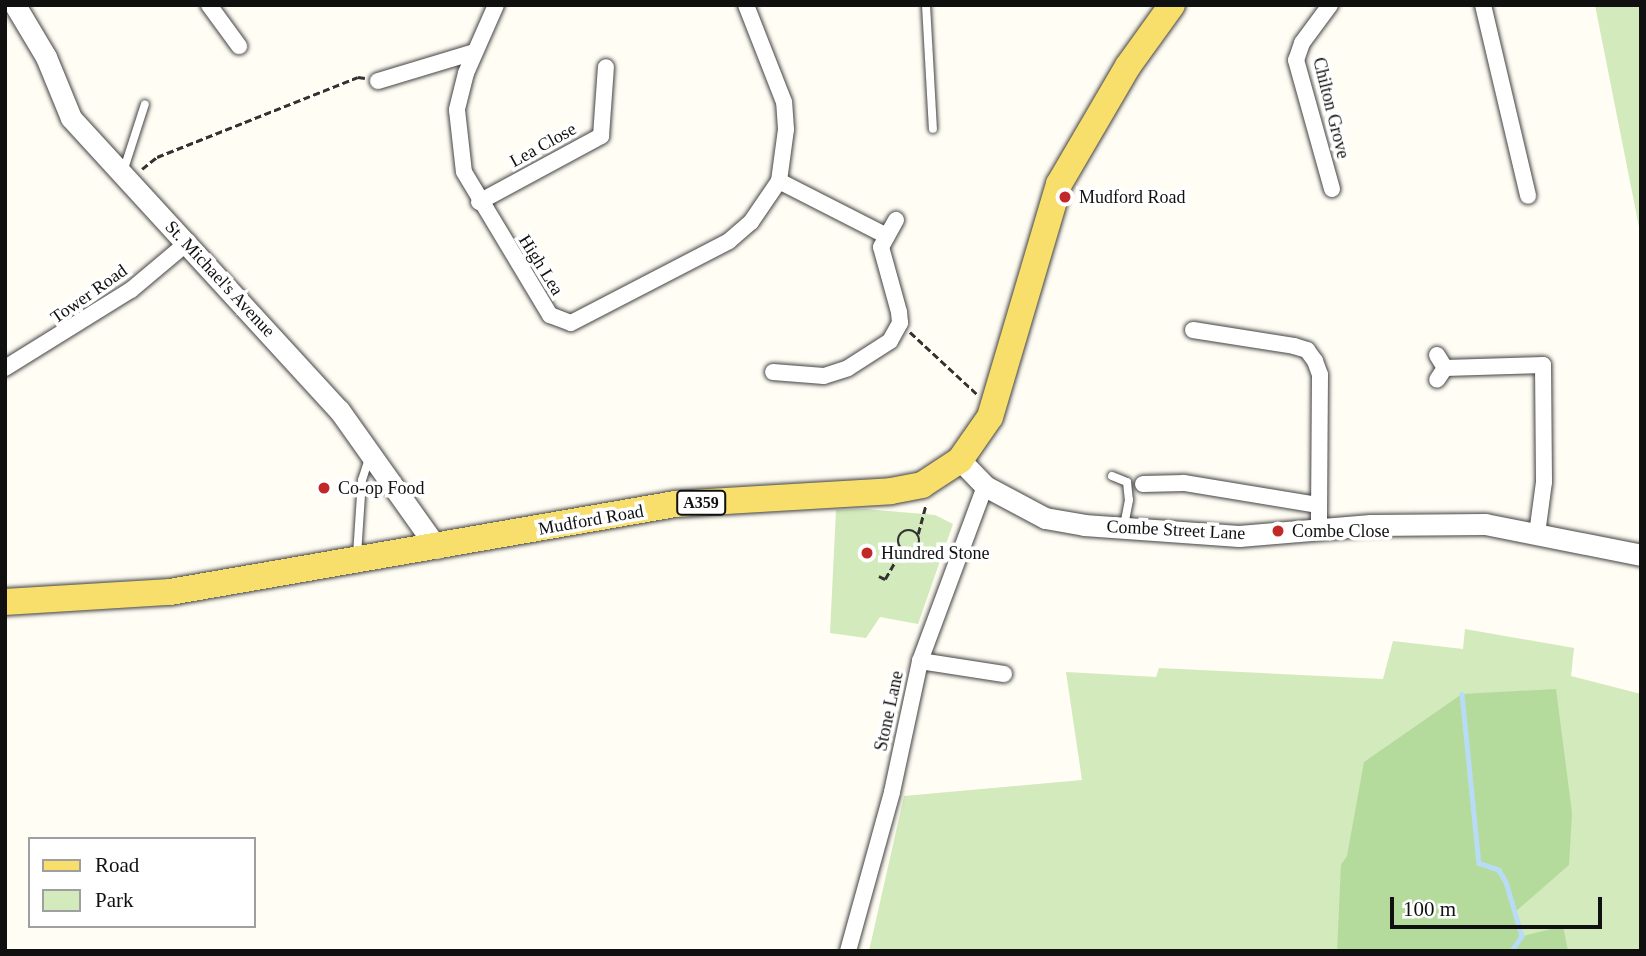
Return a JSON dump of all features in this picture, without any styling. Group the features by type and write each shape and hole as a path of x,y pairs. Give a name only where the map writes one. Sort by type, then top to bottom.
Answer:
{"main road":[{"name":"Mudford Road","path":"5,602 170,592 675,505 891,491 922,485 960,460 993,408 1059,184 1128,66 1172,5"}],"street":[{"path":"209,5 239,46"},
{"name":"High Lea","path":"496,5 474,52 461,91 456,130 464,172 479,202 550,315 571,323 729,241 751,222 779,181 786,129 784,102 746,5"},
{"name":"Chilton Grove","path":"1329,5 1302,43 1296,60 1332,188"},
{"path":"1483,5 1528,196"},
{"name":"St. Michael's Avenue","path":"20,7 47,57 71,118 188,242 339,410 437,548"},
{"path":"378,81 474,52"},
{"name":"Lea Close","path":"479,202 601,136 606,67"},
{"path":"779,181 887,236"},
{"path":"773,372 824,376 848,368 890,341 900,323 886,253 881,247 895,220"},
{"name":"Tower Road","path":"5,368 131,290 188,242"},
{"path":"1193,330 1307,350 1320,375 1319,530"},
{"path":"1440,367 1543,365 1544,482 1537,534"},
{"name":"Combe Street Lane","path":"960,460 985,486 1045,518 1124,528 1239,536 1444,522 1537,534 1641,555"},
{"path":"1143,484 1184,483 1318,505"},
{"name":"Stone Lane","path":"848,951 892,792 920,661 985,486"},
{"path":"920,661 1004,674"}],"lane":[{"path":"926,5 933,129"},
{"path":"125,178 145,104"},
{"path":"357,561 355,541 364,489 362,480 370,454"},
{"path":"1112,476 1127,482 1129,500 1124,528"}],"path":[{"path":"125,178 158,157 346,81 358,77 378,81"},
{"path":"900,323 993,408"},
{"path":"902,550 916,550 928,497"},
{"path":"902,550 898,544 901,533 911,530 918,534"},
{"path":"879,576 885,579 894,568 902,550"},
{"path":"894,568 898,570"}],"green space":[{"path":"1595,5 1641,5 1641,237"},
{"path":"865,509 935,515 953,524 918,624 880,617 866,638 830,633 836,510"},
{"path":"1465,629 1574,648 1571,676 1641,694 1641,951 869,951 904,796 1082,780 1066,672 1156,677 1159,668 1383,679 1393,641 1463,649"},
{"path":"1556,689 1572,813 1569,865 1515,912 1523,936 1563,926 1568,951 1337,951 1341,865 1347,856 1364,762 1462,694"}],"waterway":[{"path":"1462,694 1479,863 1499,870 1506,882 1522,936 1512,951"}],"place":[{"name":"Mudford Road","path":"1065,197"},
{"name":"Co-op Food","path":"324,488"},
{"name":"Combe Close","path":"1278,531"},
{"name":"Hundred Stone","path":"867,553"}]}
